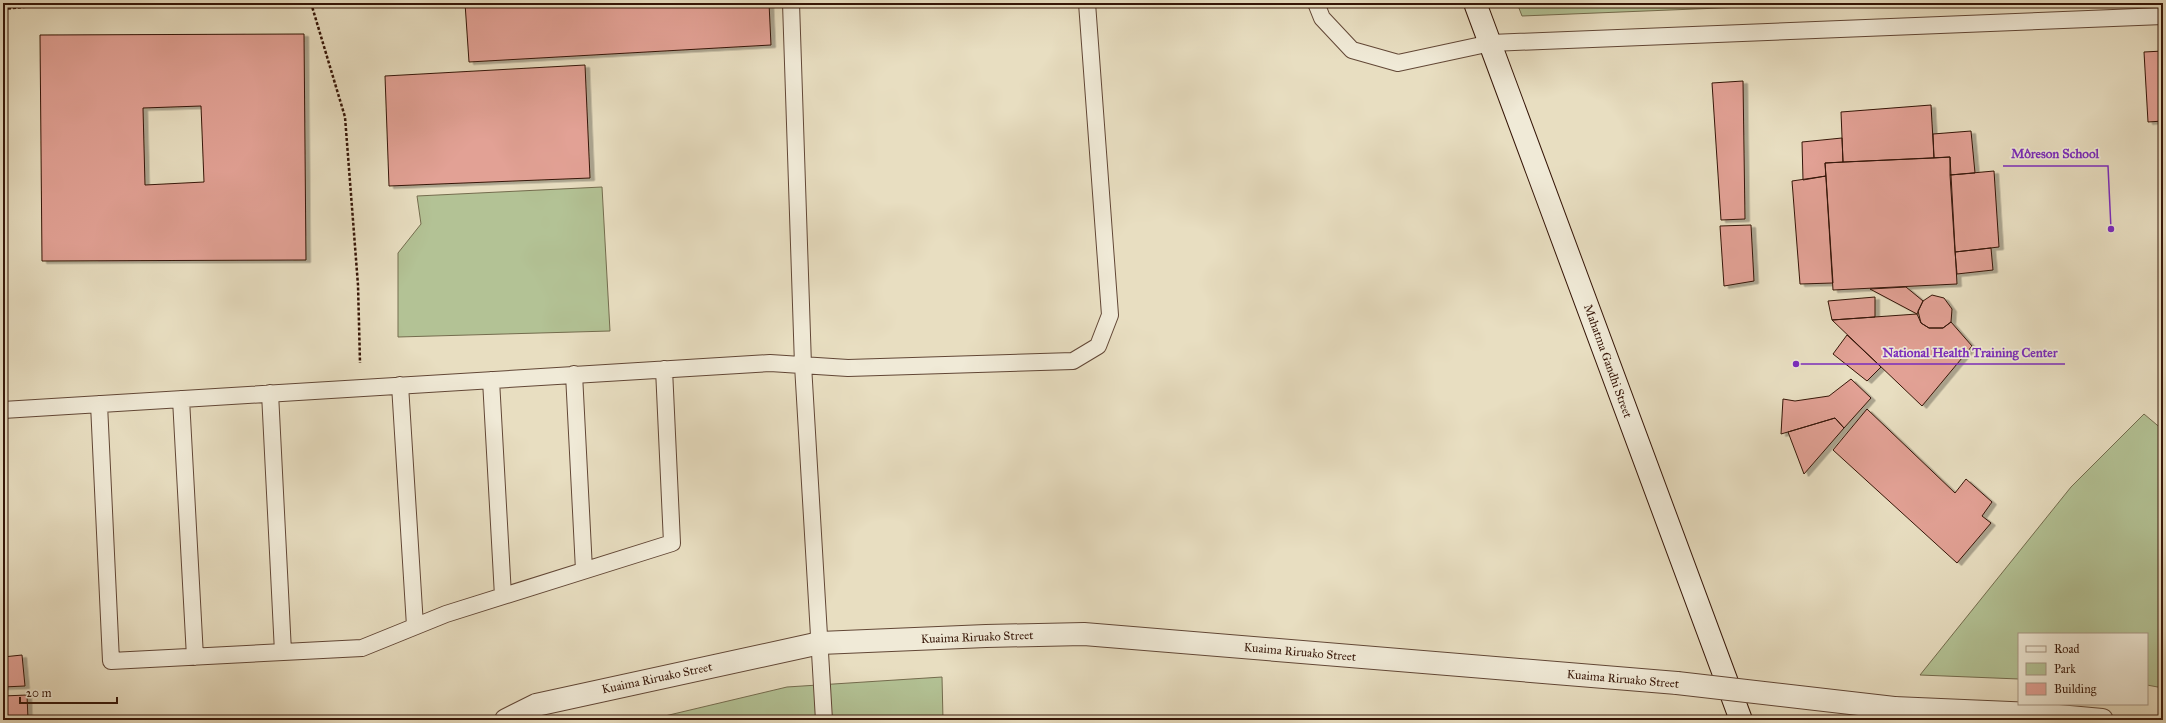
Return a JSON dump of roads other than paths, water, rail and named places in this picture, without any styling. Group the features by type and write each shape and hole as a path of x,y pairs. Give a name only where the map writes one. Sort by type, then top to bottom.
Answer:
{"street":[{"name":"Mahatma Gandhi Street","path":"1475,3 1741,720"},
{"name":"Kuaima Riruako Street","path":"506,720 536,705 820,643 986,636 1084,634 1677,683 1894,708 2036,714 2102,720"}],"lane":[{"path":"791,3 803,365 824,720"},
{"path":"3,410 770,362 848,368 1073,361 1098,346 1110,315 1087,3"},
{"path":"1316,3 1322,18 1352,50 1398,63 1491,44 2163,16"},
{"path":"99,404 111,661 362,648 446,614 672,543 664,369"},
{"path":"574,374 584,570"},
{"path":"491,380 503,596"},
{"path":"400,385 415,626"},
{"path":"270,393 283,652"},
{"path":"182,399 195,657"}],"place":[{"name":"Môreson School","path":"2111,229"},
{"name":"National Health Training Center","path":"1796,364"}]}
